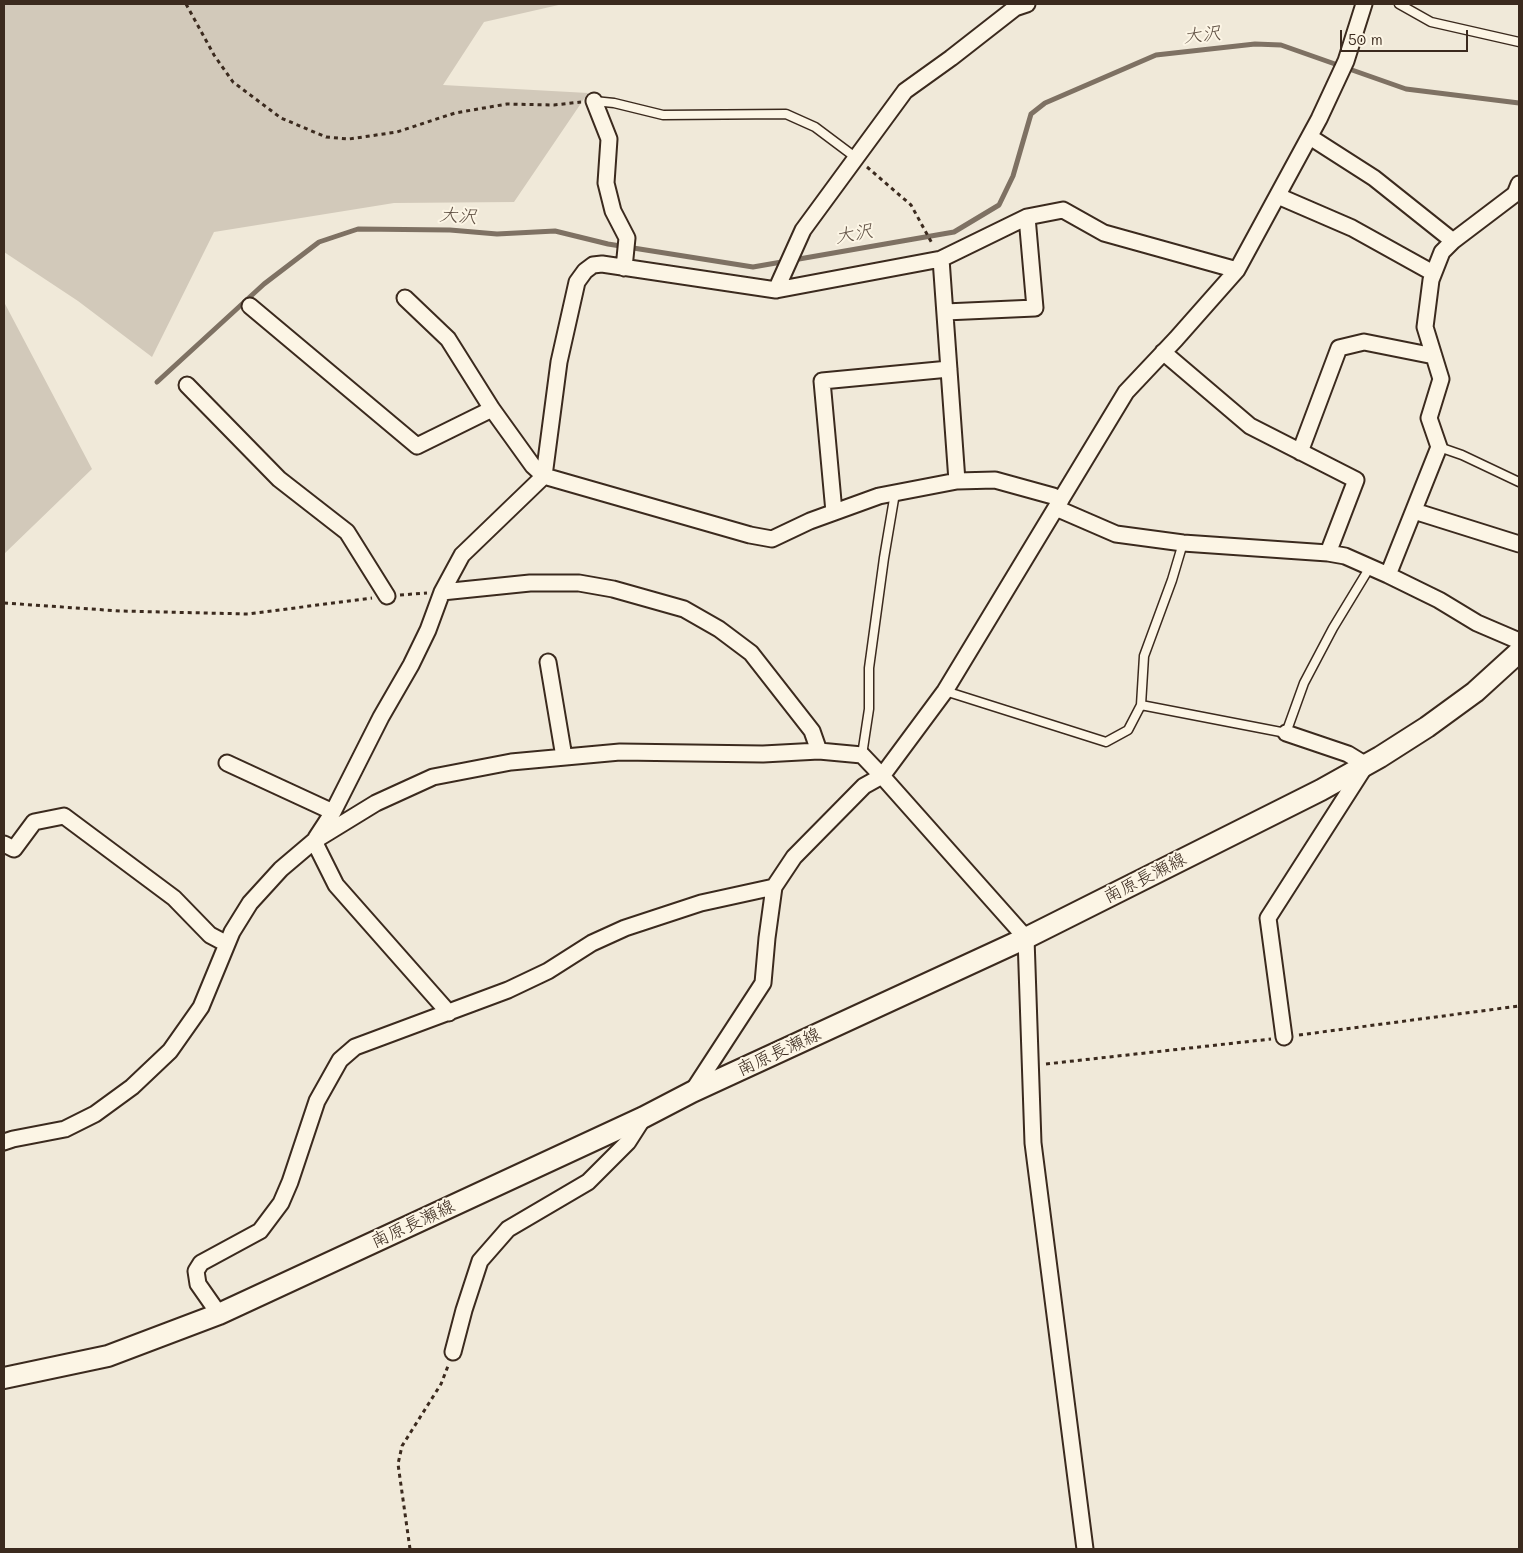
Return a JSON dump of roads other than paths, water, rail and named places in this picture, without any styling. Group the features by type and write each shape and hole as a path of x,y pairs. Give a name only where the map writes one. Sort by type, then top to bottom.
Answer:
{"main road":[{"name":"南原長瀬線","path":"4,1378 108,1356 219,1314 1026,938 1321,790 1366,765 1427,727 1475,692 1519,652"}],"street":[{"path":"776,290 803,230 905,91 1015,8 1027,4"},
{"path":"692,1092 764,983 767,938 774,888 794,857 864,786 882,776 945,691 1126,392 1237,270 1310,137 1346,60 1364,4"},
{"path":"594,101 609,140 606,182 613,211 627,238 624,268"},
{"path":"1310,137 1374,178 1453,241"},
{"path":"1388,575 1440,447 1428,418 1441,380 1425,327 1430,280 1442,252 1453,241 1515,194 1519,184"},
{"path":"1278,196 1352,228 1433,273"},
{"path":"314,841 333,812 381,717 419,648 442,592 462,555 544,476 559,362 578,282 585,271 593,265 602,264 776,290 941,259 1027,217 1063,210 1104,233 1237,270"},
{"path":"945,312 1035,308 1027,217"},
{"path":"941,259 956,482"},
{"path":"405,298 448,339 492,408 533,466 544,476 750,535 772,539 810,521 880,496 956,482 995,480 1053,496 1058,504 1116,534 1183,543 1328,553 1345,556 1370,566 1438,600 1477,623 1519,641"},
{"path":"250,306 417,446 492,408"},
{"path":"1300,452 1339,348 1364,342 1434,356"},
{"path":"1163,352 1250,426 1356,480 1328,553"},
{"path":"834,512 822,381 949,369"},
{"path":"187,385 279,479 347,532 387,596"},
{"path":"1414,511 1519,544"},
{"path":"442,592 530,583 579,583 613,588 684,609 719,628 751,653 812,731 819,750"},
{"path":"548,662 564,757"},
{"path":"1284,1037 1268,918 1366,765 1348,754 1286,732"},
{"path":"4,1142 65,1129 95,1114 132,1087 170,1051 201,1008 232,932 250,903 281,869 314,841 376,803 433,777 511,762 620,752 763,754 819,750 862,755 1026,938 1033,1143 1085,1549"},
{"path":"227,764 333,812"},
{"path":"4,844 14,849 34,822 64,816 174,898 210,935 227,944"},
{"path":"314,841 336,885 449,1012"},
{"path":"219,1314 198,1284 196,1271 200,1263 260,1231 281,1203 317,1101 340,1060 355,1047 508,990 548,971 592,943 625,928 701,903 774,888"},
{"path":"453,1352 480,1261 508,1229 588,1182 628,1142 644,1117"}],"lane":[{"path":"1399,4 1431,22 1519,42"},
{"path":"594,101 614,102 663,116 786,114 815,127 855,157"},
{"path":"1440,447 1462,455 1519,482"},
{"path":"862,755 868,709 871,659 884,558 895,493"},
{"path":"945,691 1106,742 1128,730 1141,705 1144,656 1172,580 1183,543"},
{"path":"1141,705 1286,732 1304,683 1333,628 1370,566"}],"waterway":[{"name":"大沢","path":"157,382 264,284 319,242 358,229 450,230 497,234 555,231 608,244 753,267 954,232 999,205 1013,176 1031,114 1045,103 1156,55 1255,44 1281,45 1406,89 1519,103"}]}
